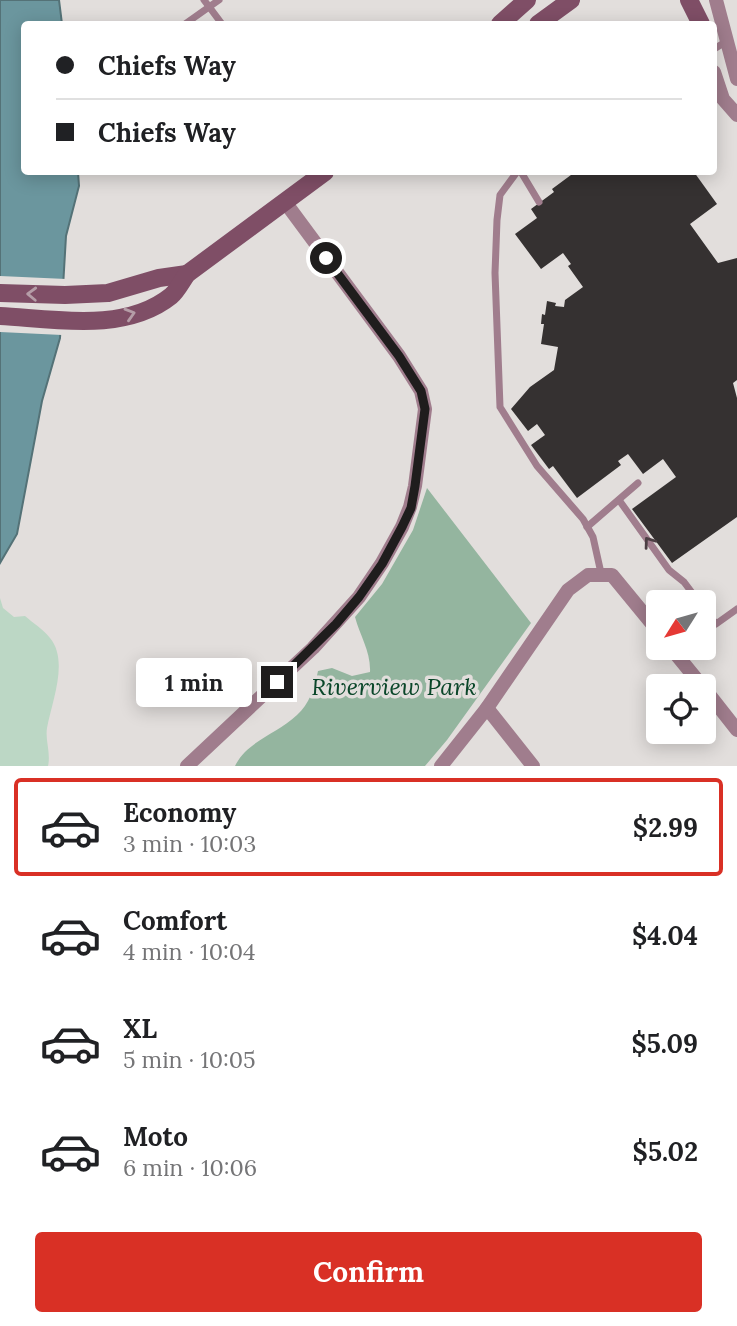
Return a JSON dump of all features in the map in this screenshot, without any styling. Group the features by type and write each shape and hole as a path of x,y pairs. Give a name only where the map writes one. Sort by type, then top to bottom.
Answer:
{"main road":[{"path":"503,21 527,0"},
{"path":"542,21 570,0"},
{"path":"689,0 700,21"},
{"path":"0,316 63,320 117,318 134,314 172,295 187,274 295,191 320,175"},
{"path":"0,292 65,295 108,293 159,278 187,274"}],"street":[{"path":"697,0 701,21"},
{"path":"716,0 720,45 737,79"},
{"path":"717,81 723,99 737,115"},
{"path":"187,766 313,648 359,597 382,564 411,508 425,409 421,391 295,191"},
{"path":"441,766 464,740 568,590 587,575 601,573 615,577 646,616"},
{"path":"681,660 692,674"},
{"path":"716,703 737,730"},
{"path":"486,708 533,766"}],"lane":[{"path":"188,21 207,4 219,0"},
{"path":"207,4 220,21"},
{"path":"517,175 500,195 497,220 495,273 500,407 537,466 587,527 593,537 601,573"},
{"path":"521,175 539,202"},
{"path":"587,527 638,483"},
{"path":"618,499 669,570 690,590"},
{"path":"716,624 737,609"}],"green space":[{"name":"Riverview Park","path":"427,488 531,623 447,740 425,766 235,766 247,750 301,711 311,695 318,671 332,668 352,676 370,672 367,651 355,617 382,584 413,530"},
{"path":"0,598 3,608 14,617 25,616 47,635 56,647 59,669 47,728 48,766 0,766"}],"water":[{"path":"0,0 59,0 62,21 21,21 21,175 78,175 79,186 66,236 60,338 42,401 17,534 0,563"}],"pier":[{"path":"0,276 66,279 62,335 0,332"}],"building":[{"path":"571,175 696,175 717,204 690,224 718,263 737,258 737,380 733,383 737,398 737,517 672,563 632,509 676,477 663,459 643,474 628,454 618,461 621,465 577,498 553,466 549,469 531,445 545,435 537,424 528,431 511,409 530,387 554,370 558,347 541,344 544,324 541,324 542,314 545,315 547,301 564,307 565,300 583,287 568,266 571,264 563,253 541,269 515,234 537,218 531,209 554,192 552,189"}],"route":[{"path":"277,682 336,624 382,564 411,508 425,409 421,391 399,356 326,258"}]}
